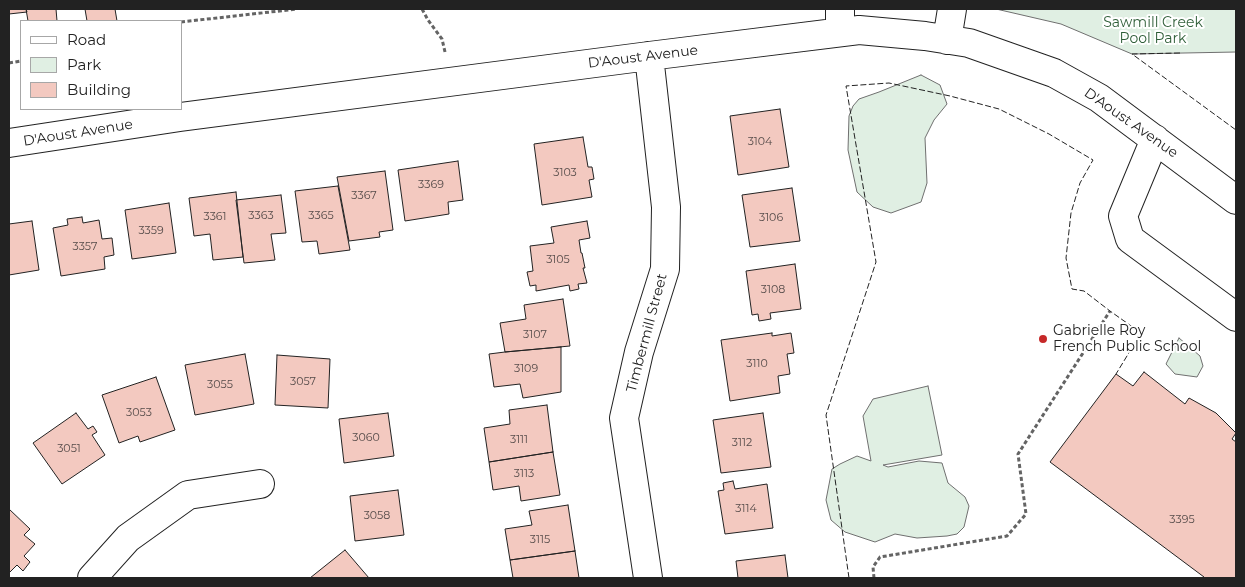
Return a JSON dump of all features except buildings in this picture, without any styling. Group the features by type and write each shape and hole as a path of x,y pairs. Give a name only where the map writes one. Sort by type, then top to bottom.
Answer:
{"street":[{"path":"947,40 952,9"},
{"name":"D'Aoust Avenue","path":"9,143 180,117 649,56 840,20 859,30 925,36 969,43 1054,73 1099,98 1236,200"},
{"name":"Timbermill Street","path":"648,578 624,418 639,352 665,269 666,207 649,56"},
{"path":"1156,139 1123,216 1130,238 1236,317"},
{"path":"92,578 128,538 188,495 260,484"}],"path":[{"path":"182,22 297,9"},
{"path":"422,9 442,39 447,58"},
{"path":"874,578 873,568 880,558 1006,536 1020,522 1026,514 1018,454 1110,311"}],"green space":[{"name":"Sawmill Creek Pool Park","path":"996,9 1236,9 1236,52 1132,54 1061,24"},
{"path":"921,75 940,85 947,104 934,120 925,138 927,183 921,202 891,213 873,207 857,192 848,150 849,116 853,106 859,99"},
{"path":"1179,338 1200,356 1203,366 1197,377 1175,374 1166,364"},
{"path":"928,386 942,455 883,465 888,467 919,461 942,463 948,483 965,497 969,506 964,527 957,534 947,536 917,538 895,534 875,542 845,532 831,520 826,500 832,469 857,456 871,461 863,416 873,399"}],"fence":[{"path":"1180,53 1132,54 1236,130"},
{"path":"849,578 826,415 876,262 846,86 889,83 999,109 1049,134 1093,160 1080,183 1071,213 1066,258 1072,289 1084,291 1141,333 1116,374"}],"place":[{"name":"Gabrielle Roy French Public School","path":"1043,339"}]}
